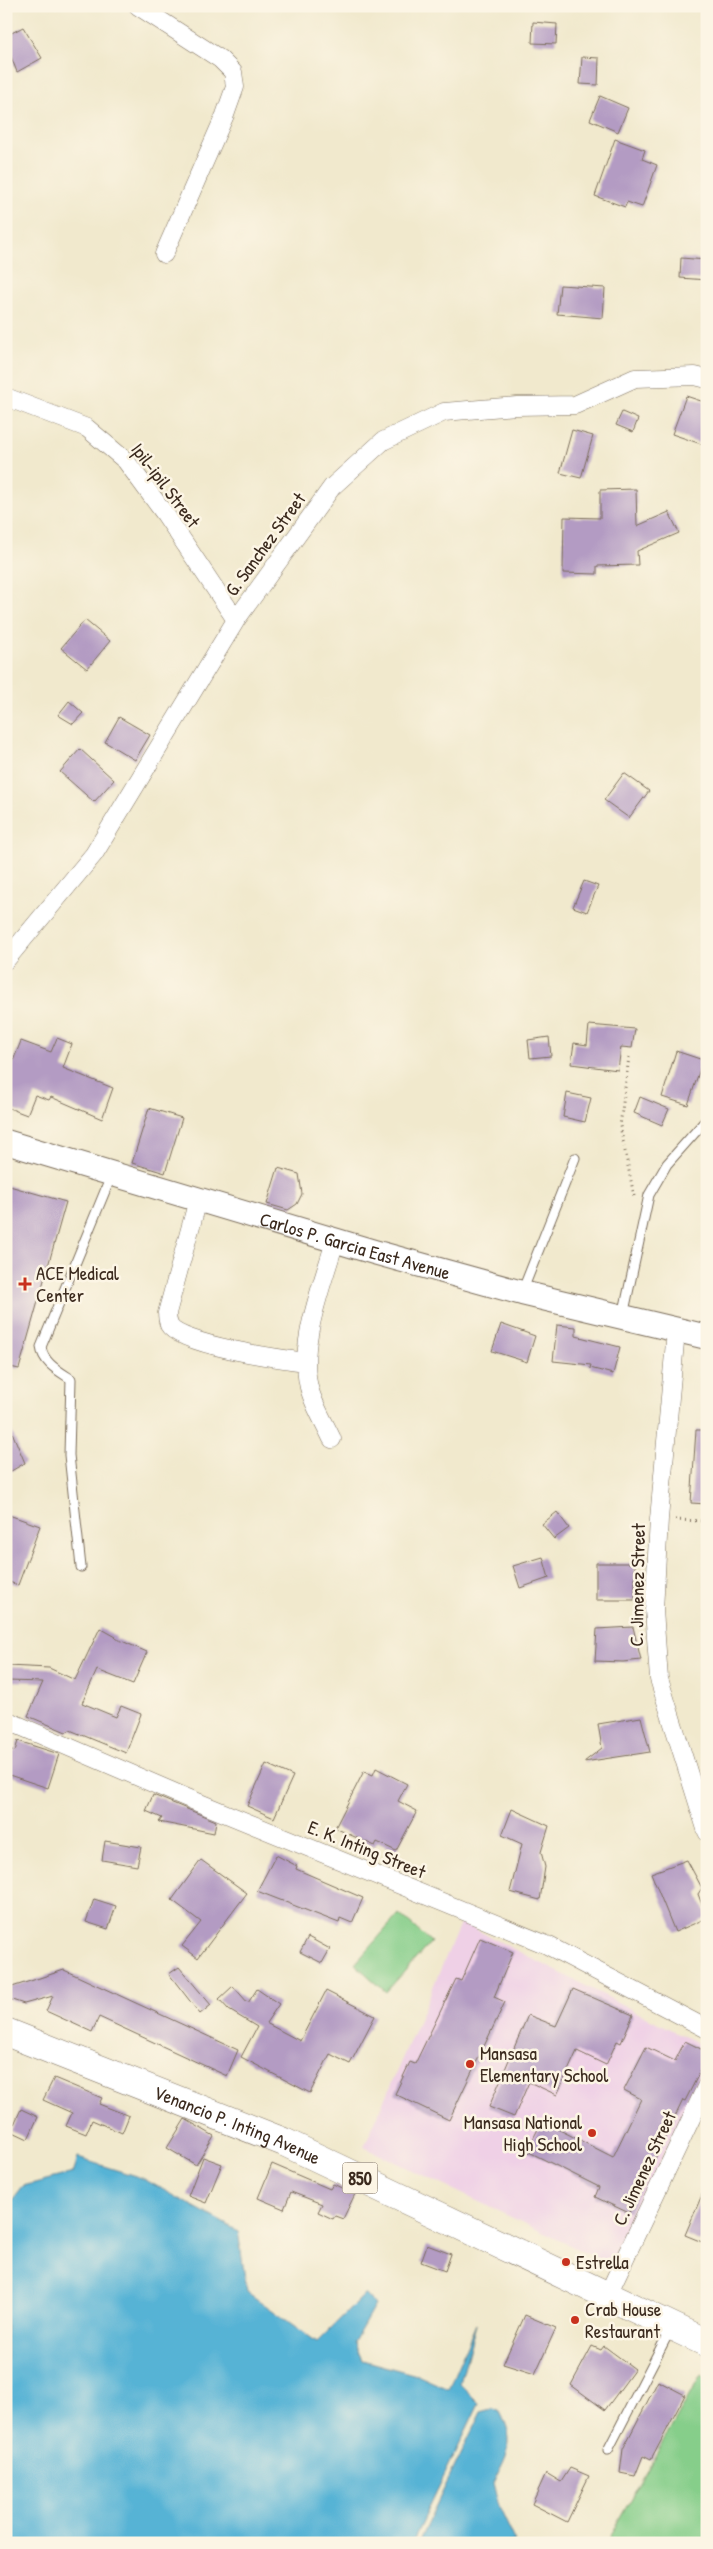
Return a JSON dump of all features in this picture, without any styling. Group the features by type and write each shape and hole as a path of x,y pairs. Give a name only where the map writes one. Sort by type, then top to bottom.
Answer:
{"main road":[{"name":"Carlos P. Garcia East Avenue","path":"6,1142 198,1200 522,1292 707,1337"},
{"name":"Venancio P. Inting Avenue","path":"6,2032 284,2142 707,2343"}],"street":[{"path":"138,6 220,59 234,72 235,88 226,115 164,254"},
{"name":"G. Sanchez Street","path":"6,960 94,854 236,620 332,487 384,441 444,412 517,406 575,405 635,378 695,376 707,379"},
{"name":"Ipil-ipil Street","path":"6,397 87,428 126,461 165,514 236,620"},
{"path":"198,1200 167,1313 169,1325 179,1334 250,1355 306,1362"},
{"path":"332,1439 310,1392 306,1362 310,1332 336,1240"},
{"name":"C. Jimenez Street","path":"676,1331 659,1519 654,1610 659,1679 707,1832"},
{"name":"E. K. Inting Street","path":"6,1720 184,1797 547,1945 707,2028"},
{"name":"C. Jimenez Street","path":"607,2296 707,2085"}],"lane":[{"path":"623,1316 649,1195 667,1164 707,1119"},
{"path":"522,1292 575,1158"},
{"path":"80,1567 69,1455 71,1380 48,1362 42,1355 41,1347 112,1174"},
{"path":"608,2450 671,2327"}],"path":[{"path":"629,1057 620,1126 642,1233"},
{"path":"659,1519 706,1522"}],"shaded area":[{"path":"461,1922 707,2048 707,2063 611,2265 364,2147"}],"green space":[{"path":"399,1914 431,1942 386,1992 355,1964"},
{"path":"701,2375 707,2378 707,2543 606,2543"}],"water":[{"path":"78,2158 142,2178 238,2231 247,2292 317,2342 365,2294 375,2305 354,2342 362,2360 417,2375 448,2389 476,2324 460,2384 479,2403 412,2543 6,2543 6,2208 23,2186 73,2173"},
{"path":"492,2409 499,2410 508,2431 509,2440 506,2455 493,2483 499,2507 516,2543 418,2543 481,2412"}],"building":[{"path":"533,22 557,24 556,44 532,43"},
{"path":"23,27 42,58 17,72 6,44 6,36"},
{"path":"582,57 599,58 598,85 580,84"},
{"path":"600,96 628,108 618,132 590,120"},
{"path":"615,139 645,150 642,159 657,165 642,207 627,202 625,207 595,196"},
{"path":"681,258 707,260 707,280 680,278"},
{"path":"560,285 605,288 603,318 557,314"},
{"path":"686,396 707,403 707,446 672,434"},
{"path":"622,412 638,419 633,432 616,425"},
{"path":"572,430 593,436 581,478 560,473"},
{"path":"636,489 637,526 669,512 679,533 637,551 638,565 597,566 597,574 563,573 564,517 600,518 600,490"},
{"path":"85,620 110,641 87,669 61,648"},
{"path":"69,701 83,713 73,724 58,715"},
{"path":"119,717 150,735 135,760 105,742"},
{"path":"80,749 114,780 94,802 60,772"},
{"path":"624,773 649,791 629,818 604,800"},
{"path":"584,881 598,886 587,912 573,907"},
{"path":"589,1025 635,1029 632,1048 621,1047 618,1070 571,1064 574,1043 587,1045"},
{"path":"549,1037 551,1056 530,1058 528,1040"},
{"path":"57,1038 72,1044 63,1068 113,1088 102,1119 51,1097 49,1100 35,1095 27,1115 6,1107 6,1069 9,1071 21,1041 51,1052"},
{"path":"676,1051 703,1060 688,1105 662,1097"},
{"path":"567,1093 591,1098 585,1122 563,1117"},
{"path":"640,1097 669,1109 662,1125 634,1113"},
{"path":"149,1108 182,1118 165,1173 132,1163"},
{"path":"278,1168 299,1174 302,1194 297,1204 288,1210 267,1204"},
{"name":"ACE Medical Center","path":"6,1185 66,1202 19,1369 6,1366"},
{"path":"501,1324 535,1336 527,1362 492,1351"},
{"path":"557,1325 576,1327 576,1336 620,1347 613,1374 590,1368 591,1365 553,1361"},
{"path":"6,1418 25,1463 6,1474"},
{"path":"696,1430 707,1430 707,1504 691,1503"},
{"path":"557,1512 569,1528 554,1539 542,1524"},
{"path":"6,1514 40,1526 18,1585 6,1581"},
{"path":"543,1557 549,1578 520,1588 513,1566"},
{"path":"596,1563 635,1563 635,1600 596,1600"},
{"path":"633,1627 641,1660 623,1662 595,1661 597,1629"},
{"path":"100,1628 115,1638 147,1652 133,1684 97,1670 82,1703 116,1717 121,1706 141,1714 126,1753 70,1730 66,1732 28,1716 43,1682 7,1681 7,1666 49,1668 75,1680"},
{"path":"641,1717 650,1752 584,1762 602,1748 598,1724"},
{"path":"18,1741 59,1754 48,1788 6,1774 6,1748 15,1751"},
{"path":"266,1764 293,1776 274,1818 247,1806"},
{"path":"376,1768 407,1784 398,1801 417,1811 396,1851 377,1842 375,1846 335,1828 364,1771 373,1775"},
{"path":"153,1795 216,1821 214,1833 159,1822 162,1818 146,1811"},
{"path":"512,1809 549,1826 541,1852 545,1867 540,1900 510,1892 522,1844 502,1835"},
{"path":"105,1841 141,1847 137,1866 102,1860"},
{"path":"276,1855 297,1866 296,1869 363,1898 352,1923 340,1918 339,1923 257,1891"},
{"path":"201,1860 247,1893 198,1958 182,1946 201,1922 172,1900"},
{"path":"687,1860 702,1888 698,1894 707,1918 675,1932 651,1873"},
{"path":"94,1899 116,1906 108,1929 86,1922"},
{"path":"308,1937 330,1949 322,1963 300,1952"},
{"path":"480,1938 513,1952 494,1997 505,2002 449,2120 395,2094 410,2062 415,2064 456,1979 461,1981"},
{"path":"179,1967 211,2005 200,2014 169,1974"},
{"path":"64,1970 238,2050 227,2076 99,2017 92,2032 46,2011 53,1996 24,2004 6,1998 6,1989"},
{"path":"233,1986 248,2003 257,1989 279,2004 266,2023 300,2041 326,1991 375,2016 350,2064 330,2054 310,2093 241,2057 257,2027 229,2010 219,1999"},
{"path":"573,1989 633,2015 621,2043 617,2041 606,2065 577,2051 557,2095 529,2082 514,2117 489,2107 528,2015 556,2026"},
{"path":"685,2041 707,2052 707,2058 685,2101 683,2100 629,2213 595,2197 599,2187 527,2151 542,2121 613,2157 641,2099 624,2090 646,2047 675,2061"},
{"path":"54,2078 102,2098 99,2104 129,2116 122,2133 92,2120 86,2134 66,2126 72,2113 43,2100"},
{"path":"21,2109 38,2117 28,2139 11,2131"},
{"path":"185,2119 214,2136 196,2165 167,2148"},
{"path":"203,2157 222,2164 206,2203 188,2196"},
{"path":"272,2164 330,2189 333,2184 355,2194 343,2219 335,2216 333,2219 318,2212 322,2204 291,2192 284,2209 258,2198"},
{"path":"707,2183 707,2244 685,2235"},
{"path":"427,2245 451,2254 445,2271 421,2262"},
{"path":"525,2315 556,2328 535,2374 503,2364"},
{"path":"592,2346 601,2350 604,2346 635,2369 605,2410 571,2385"},
{"path":"658,2381 685,2395 651,2460 643,2456 635,2476 620,2473 623,2449"},
{"path":"570,2468 589,2476 567,2522 532,2504 546,2473 561,2482"}],"place":[{"name":"ACE Medical Center","path":"25,1284"},
{"name":"Mansasa Elementary School","path":"470,2064"},
{"name":"Mansasa National High School","path":"592,2133"},
{"name":"Estrella","path":"566,2262"},
{"name":"Crab House Restaurant","path":"575,2320"}]}
